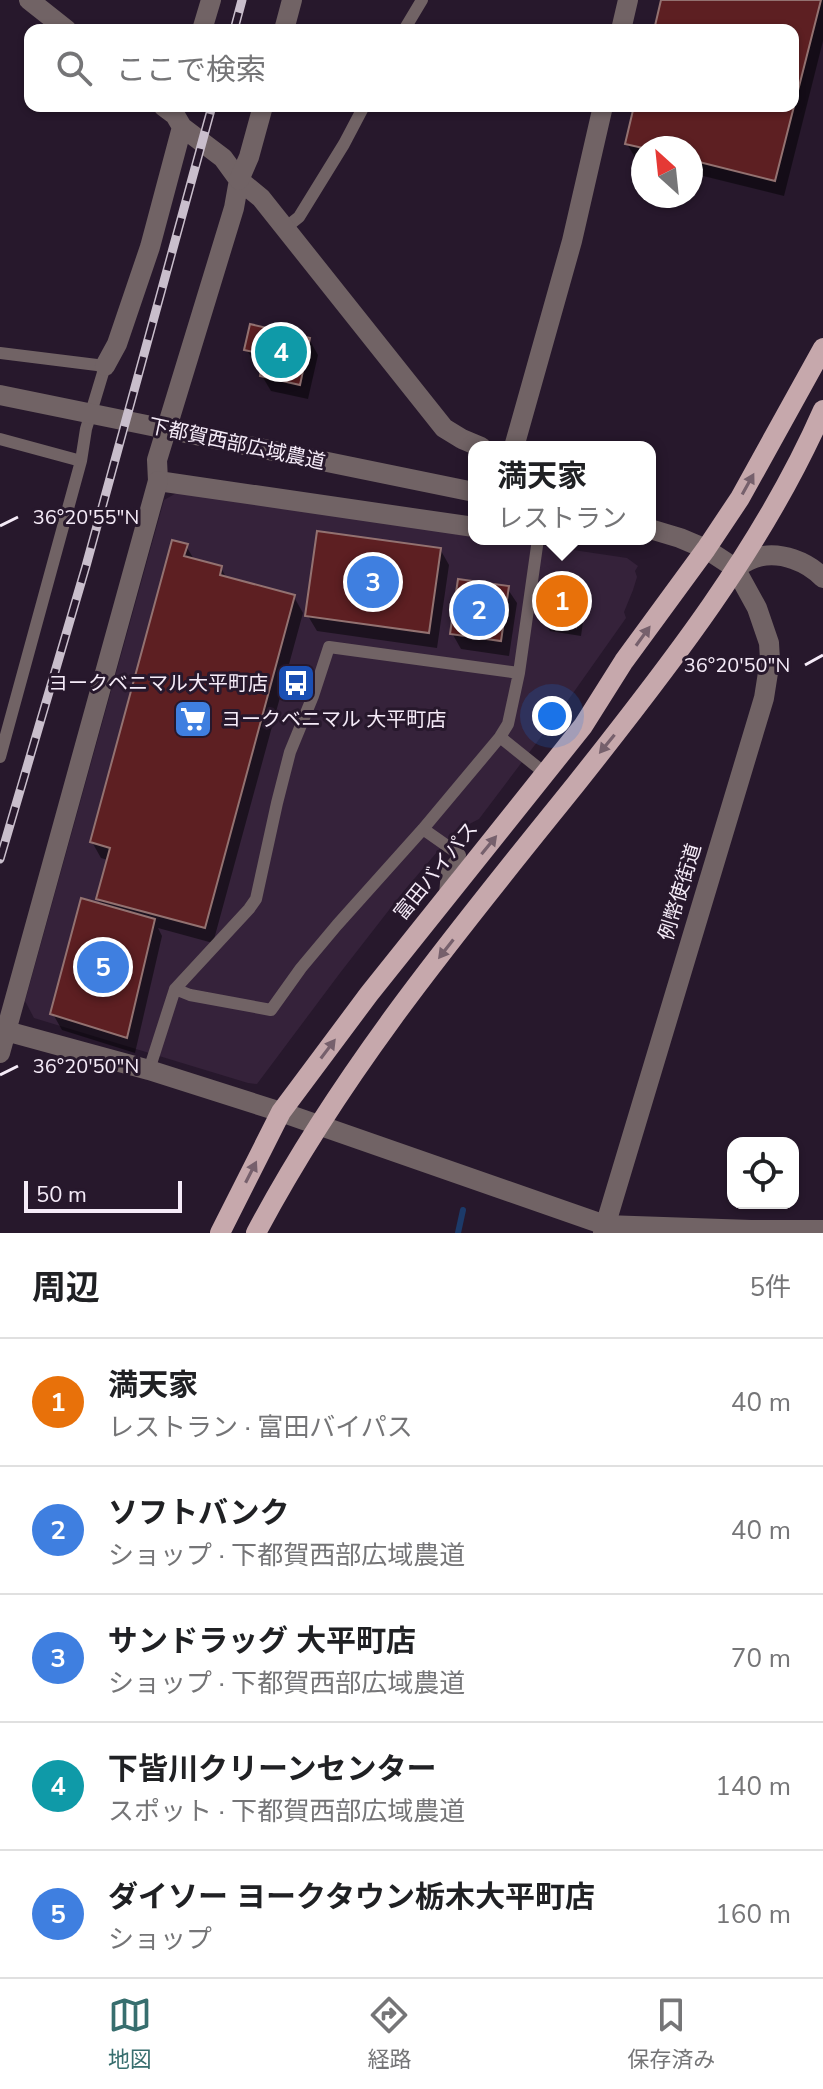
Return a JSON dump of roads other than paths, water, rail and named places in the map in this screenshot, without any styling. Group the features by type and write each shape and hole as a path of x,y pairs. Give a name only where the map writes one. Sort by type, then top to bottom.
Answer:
{"main road":[{"path":"706,549 740,498 823,348"},
{"path":"256,1233 280,1187 319,1125 391,1021 695,629 771,512 823,410"},
{"name":"富田バイパス","path":"220,1233 281,1112 369,994 583,726 624,661 706,549"}],"street":[{"path":"29,0 59,24"},
{"path":"204,24 211,0"},
{"path":"286,24 292,0"},
{"path":"622,24 628,0"},
{"path":"0,1053 158,481 157,460 261,112"},
{"path":"516,441 572,241 602,112"},
{"path":"174,114 261,198 444,428 468,442"},
{"path":"105,366 117,344 150,247 174,114"},
{"name":"下都賀西部広域農道","path":"0,395 468,491"},
{"path":"158,481 468,526"},
{"path":"656,531 706,549"},
{"name":"例幣使街道","path":"604,1229 764,698 770,660 769,643 757,608 735,568 706,549"},
{"path":"735,568 759,556 783,557 819,568"},
{"path":"6,1031 149,1070 281,1112 604,1229 823,1230"}],"lane":[{"path":"408,24 422,0"},
{"path":"284,229 299,217 361,112"},
{"path":"0,353 105,366 0,757"},
{"path":"0,439 81,461"},
{"path":"175,989 190,995 271,1010 337,925 500,737 508,724 519,673 539,545"},
{"path":"149,1070 175,989 256,899 290,752 329,647 519,673"},
{"path":"500,737 546,774"},
{"path":"423,829 460,855 447,871 445,899"}],"waterway":[{"path":"458,1233 463,1210"}],"railway":[{"path":"236,24 242,0"},
{"path":"0,859 86,566 210,112"}],"place":[{"name":"下皆川クリーンセンター","path":"281,352"},
{"name":"サンドラッグ 大平町店","path":"373,582"},
{"name":"満天家","path":"562,601"},
{"name":"ソフトバンク","path":"479,610"},
{"name":"ヨークベニマル大平町店","path":"296,683"},
{"name":"ヨークベニマル 大平町店","path":"193,719"},
{"name":"ダイソー ヨークタウン栃木大平町店","path":"103,967"}]}
